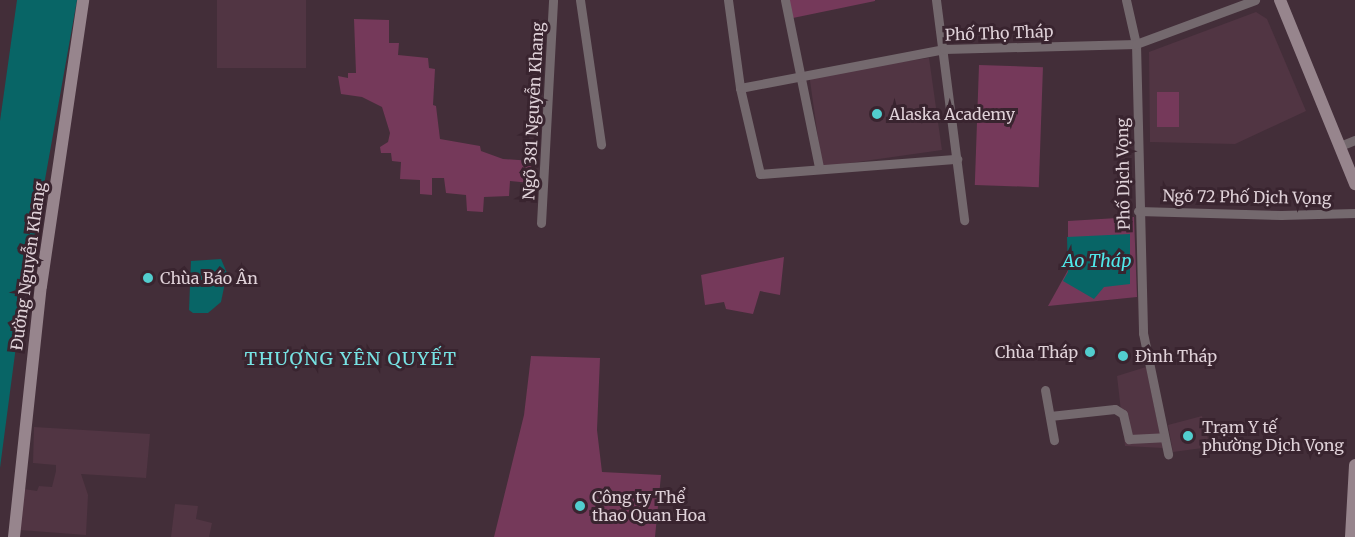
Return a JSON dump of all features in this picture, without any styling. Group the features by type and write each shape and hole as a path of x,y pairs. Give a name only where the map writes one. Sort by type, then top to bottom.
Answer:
{"main road":[{"name":"Đường Nguyễn Khang","path":"14,537 41,286 83,0"},
{"path":"1280,0 1355,184"},
{"path":"1351,537 1355,465"}],"street":[{"name":"Ngõ 381 Nguyễn Khang","path":"541,223 553,0"},
{"path":"580,0 602,144"},
{"path":"728,0 740,87 760,174 819,167 957,159"},
{"path":"785,0 819,167"},
{"path":"936,0 964,220"},
{"name":"Phố Dịch Vọng","path":"1126,0 1136,44 1138,211 1143,333 1168,454"},
{"name":"Phố Thọ Tháp","path":"740,87 944,49 1136,44 1255,0"},
{"path":"1340,146 1355,140"},
{"name":"Ngõ 72 Phố Dịch Vọng","path":"1138,211 1281,215 1355,213"},
{"path":"1045,390 1054,440"},
{"path":"1050,416 1115,409 1123,414 1129,439 1164,438"}],"shaded area":[{"path":"217,0 306,0 306,68 217,68"},
{"path":"785,0 875,0 875,1 788,19"},
{"path":"1256,12 1267,19 1306,111 1235,144 1150,142 1149,52"},
{"path":"354,19 389,20 389,43 399,43 398,55 428,58 429,68 435,69 433,105 436,106 440,139 480,146 481,151 503,159 532,161 531,183 510,181 509,196 484,197 483,212 467,211 466,195 446,193 444,178 432,178 432,195 420,194 420,180 400,179 401,162 392,161 391,153 381,153 380,147 388,142 390,133 382,107 362,97 341,94 338,76 348,78 348,73 356,73"},
{"name":"Alaska Academy","path":"929,58 942,150 822,167 809,75"},
{"path":"979,65 1043,67 1039,187 975,185"},
{"path":"1157,92 1179,92 1179,127 1157,127"},
{"path":"1134,217 1137,297 1048,306 1068,270 1068,221"},
{"path":"784,257 780,295 760,291 753,314 726,309 724,302 705,305 701,275"},
{"name":"Công ty Thể thao Quan Hoa","path":"531,356 600,358 597,430 602,472 661,475 655,537 494,537 524,415"},
{"path":"1146,367 1163,448 1125,446 1117,376"},
{"name":"Trạm Y tế phường Dịch Vọng","path":"1202,416 1210,447 1173,452 1168,425"},
{"path":"34,427 150,434 146,478 81,474 88,495 86,535 20,530 24,489 37,491 39,486 52,487 56,471 56,465 33,463"},
{"path":"175,504 198,506 196,519 212,523 209,537 171,537"}],"water":[{"path":"17,0 77,0 18,331 0,468 0,121"},
{"name":"Ao Tháp","path":"1130,234 1130,284 1104,287 1094,299 1063,281 1068,272 1067,237"},
{"path":"221,259 227,273 221,302 208,313 193,313 189,310 191,261"}],"place":[{"name":"Alaska Academy","path":"877,114"},
{"name":"Chùa Báo Ân","path":"148,278"},
{"name":"Chùa Tháp","path":"1090,352"},
{"name":"Đình Tháp","path":"1123,356"},
{"name":"Trạm Y tế phường Dịch Vọng","path":"1188,436"},
{"name":"Công ty Thể thao Quan Hoa","path":"580,506"}],"district":[{"name":"THƯỢNG YÊN QUYẾT","path":"351,359"}]}
